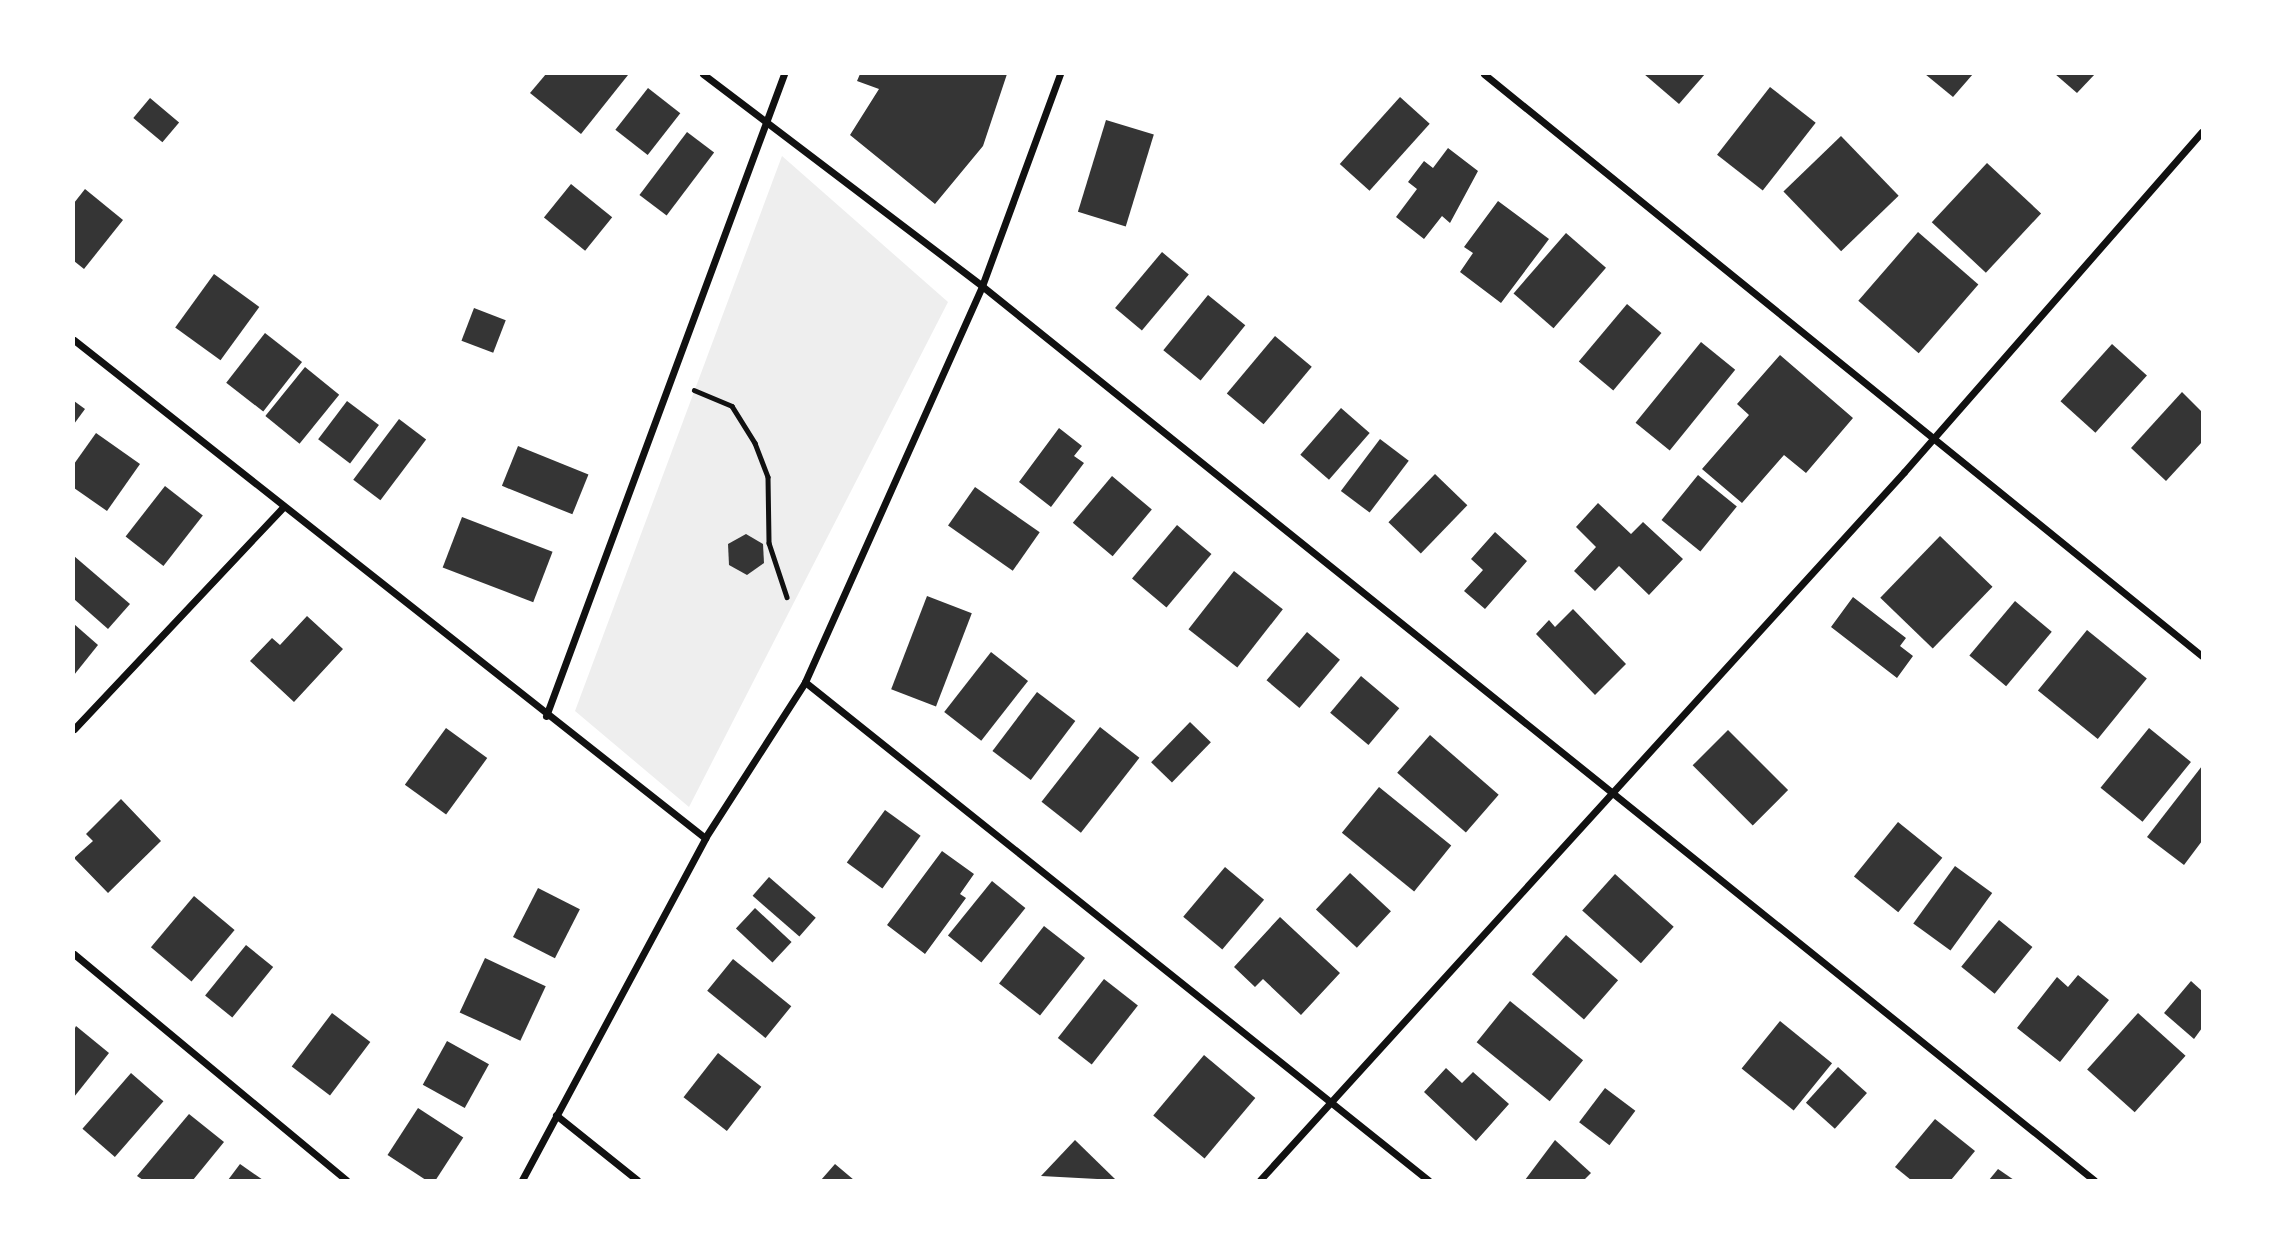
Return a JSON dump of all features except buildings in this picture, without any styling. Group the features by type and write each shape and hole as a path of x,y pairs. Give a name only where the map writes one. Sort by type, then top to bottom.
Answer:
{"street":[{"path":"703,74 764,125 982,286 2094,1181"},
{"path":"546,716 784,74"},
{"path":"522,1181 705,838 805,682 982,286 1060,74"},
{"path":"1484,74 2203,656"},
{"path":"1260,1181 1934,438 2203,132"},
{"path":"74,340 282,508 705,838"},
{"path":"74,729 282,508"},
{"path":"805,682 1428,1181"},
{"path":"74,954 346,1181"},
{"path":"556,1115 638,1181"}],"path":[{"path":"694,390 732,406 755,443 768,477 769,543 786,597"}],"shaded area":[{"path":"782,156 948,302 689,807 575,711"}]}
